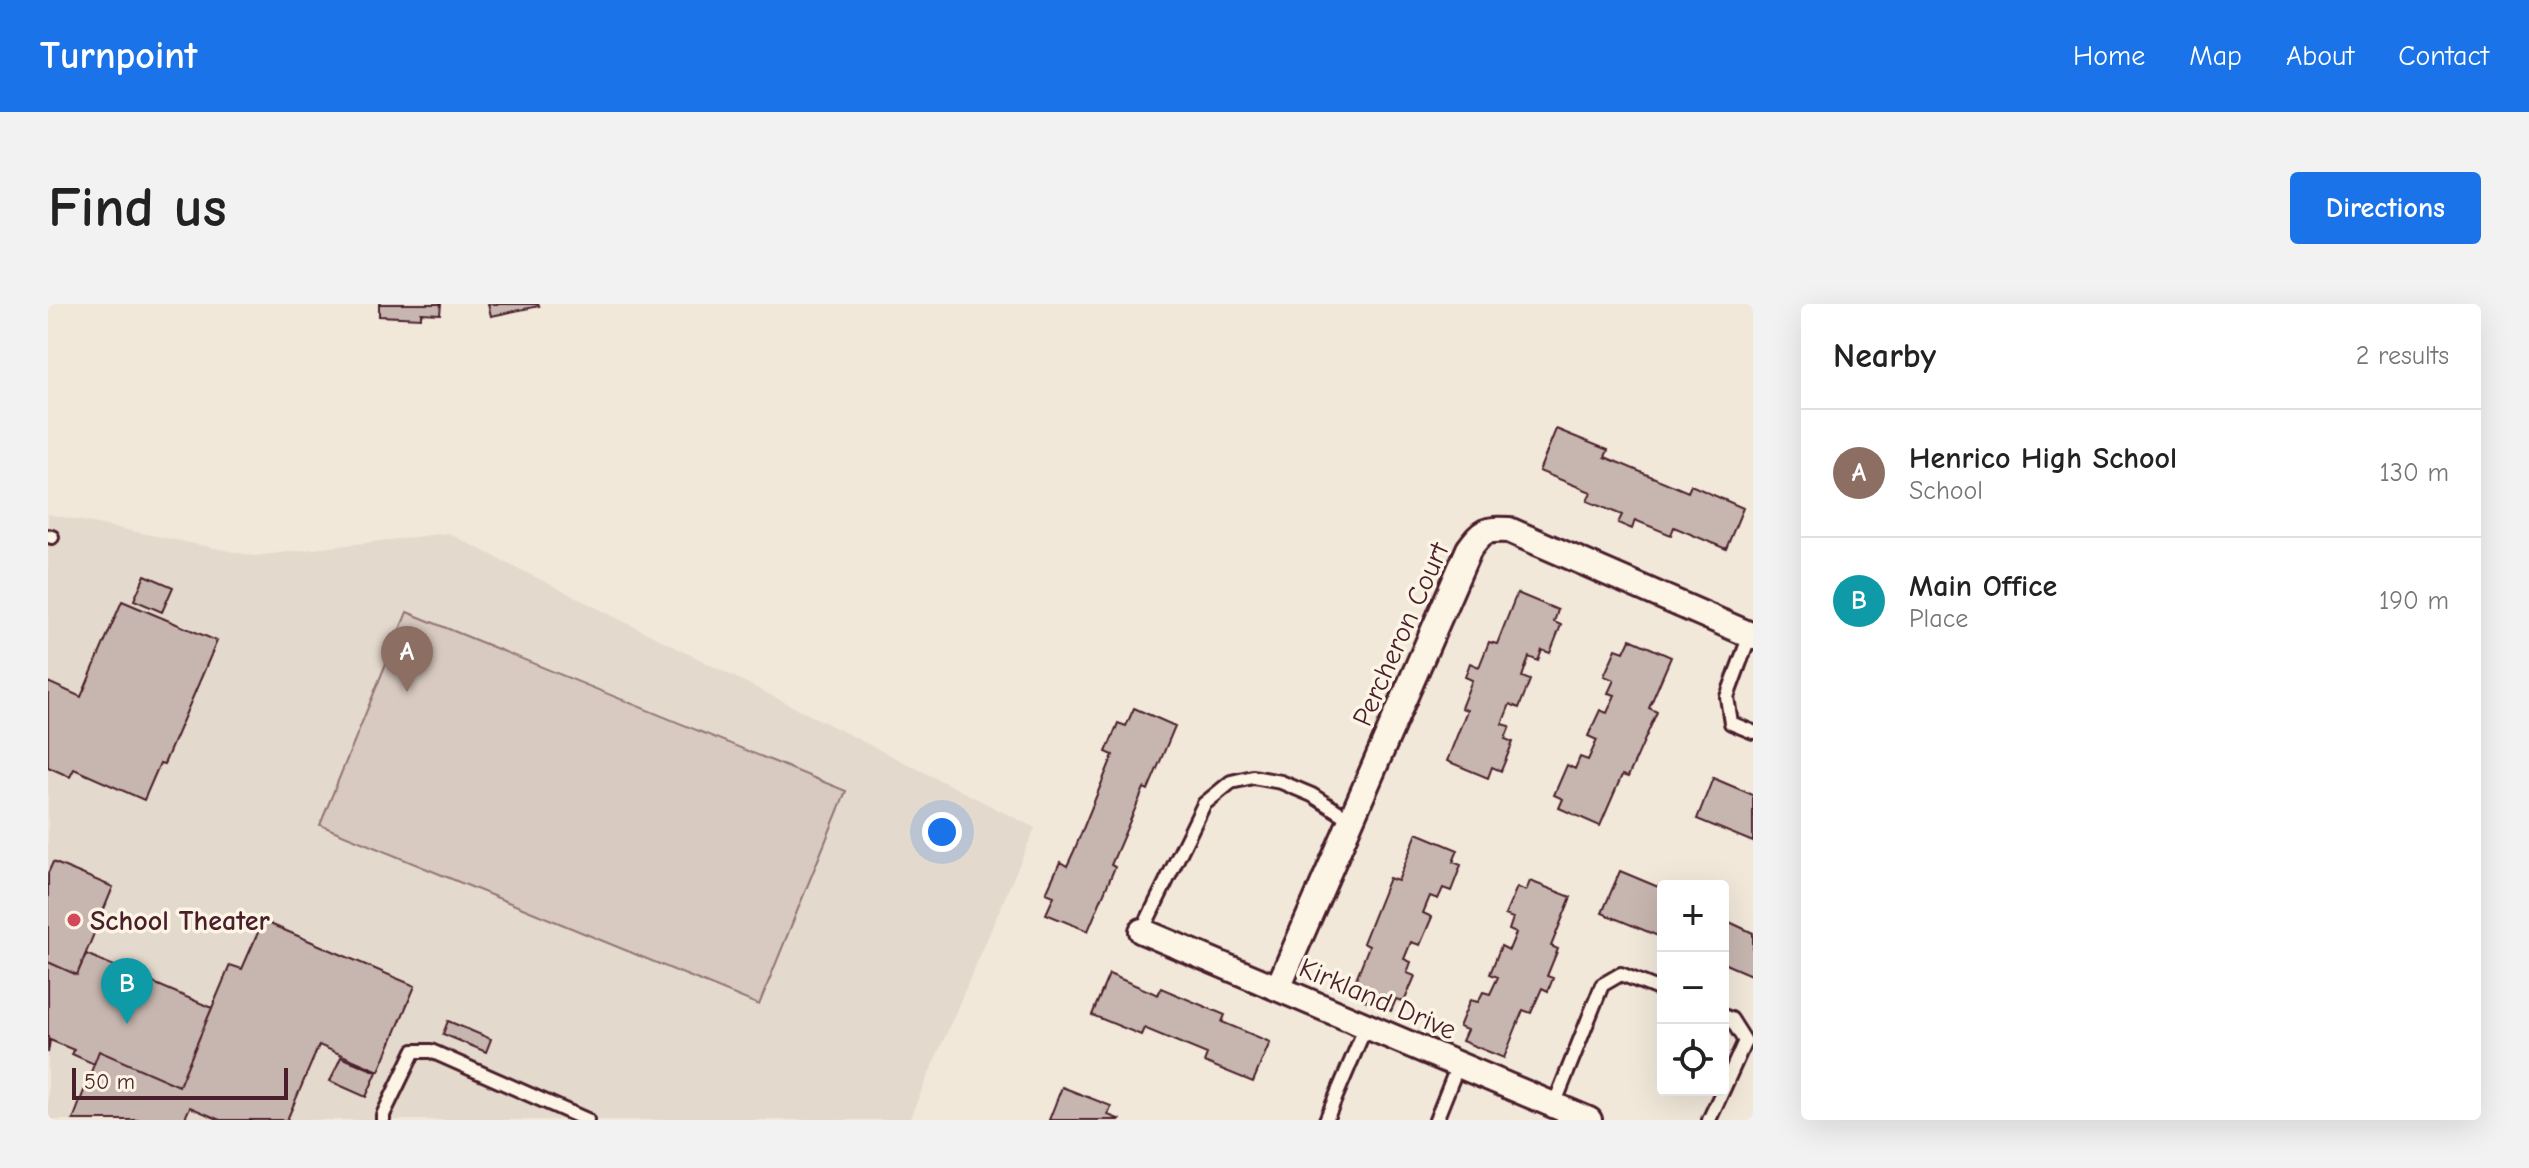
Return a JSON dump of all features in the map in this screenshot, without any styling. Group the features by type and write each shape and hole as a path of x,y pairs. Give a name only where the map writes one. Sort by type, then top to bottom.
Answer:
{"street":[{"name":"Percheron Court","path":"1278,988 1469,549 1482,532 1509,530 1752,636"},
{"name":"Kirkland Drive","path":"1142,931 1589,1120"}],"lane":[{"path":"1752,636 1727,697 1731,723 1753,732"},
{"path":"1142,931 1204,804 1231,782 1253,777 1281,782 1312,795 1351,820"},
{"path":"1554,1105 1602,985 1621,974 1657,989"},
{"path":"1729,1018 1745,1041 1729,1077"},
{"path":"1326,1120 1366,1026"},
{"path":"383,1120 414,1051 431,1051 587,1120"},
{"path":"1436,1120 1458,1065"},
{"path":"1709,1120 1720,1096"}],"shaded area":[{"path":"48,514 254,556 448,533 1035,828 909,1120 48,1120"},
{"path":"407,612 846,791 759,1005 320,825"}],"building":[{"path":"379,304 441,304 440,314 421,313 421,318 379,316"},
{"path":"488,304 538,304 539,306 491,316"},
{"path":"1556,429 1608,450 1605,457 1688,492 1691,485 1743,508 1726,549 1674,527 1671,535 1635,520 1632,529 1618,523 1622,515 1587,501 1591,492 1539,471"},
{"path":"145,575 173,587 162,612 134,600"},
{"path":"1517,593 1558,610 1554,622 1561,625 1550,653 1542,650 1538,661 1529,657 1522,677 1530,680 1519,708 1510,704 1502,724 1510,726 1505,739 1513,742 1501,771 1492,767 1488,778 1447,761 1467,710 1461,708 1472,680 1465,677 1470,663 1479,667 1489,642 1497,644"},
{"path":"122,601 217,641 164,764 160,763 144,800 74,769 70,777 48,767 48,682 81,697"},
{"path":"1630,639 1671,657 1649,708 1657,712 1628,777 1622,775 1600,826 1559,808 1563,799 1554,795 1567,765 1575,769 1580,757 1588,760 1597,740 1588,736 1600,710 1607,713 1615,695 1608,693 1614,680 1604,676 1616,649 1624,652"},
{"path":"1134,708 1175,726 1111,865 1115,867 1088,931 1046,914 1054,896 1046,893 1060,862 1067,866 1074,851 1113,755 1106,752 1118,723 1126,726"},
{"path":"1713,778 1753,795 1753,842 1697,819"},
{"path":"1417,833 1458,850 1453,862 1461,865 1451,891 1443,888 1438,899 1430,896 1423,913 1432,917 1420,945 1411,942 1404,959 1411,962 1407,973 1415,976 1404,1002 1396,999 1391,1011 1350,994 1369,946 1363,943 1389,878 1398,881"},
{"name":"School Theater","path":"53,862 113,887 77,975 48,962 48,873"},
{"path":"1620,871 1657,886 1657,936 1602,913"},
{"path":"1530,881 1571,897 1551,946 1558,949 1547,976 1553,978 1548,991 1542,988 1531,1013 1523,1010 1504,1058 1462,1041 1467,1030 1459,1027 1470,1000 1478,1002 1483,992 1490,994 1498,977 1490,974 1501,946 1509,950 1516,933 1509,930 1513,918 1505,915 1517,887 1526,891"},
{"path":"263,921 415,986 379,1071 319,1045 287,1120 220,1120 190,1107 184,1120 73,1120 99,1051 179,1086 230,965 242,969"},
{"path":"1729,922 1753,933 1753,976 1729,966"},
{"path":"86,954 212,1008 179,1086 99,1051 94,1064 72,1054 74,1050 50,1040 48,1053 48,962 77,975"},
{"path":"1109,974 1158,995 1161,988 1225,1015 1222,1022 1270,1042 1253,1082 1204,1062 1207,1054 1144,1028 1141,1035 1092,1015"},
{"path":"448,1021 491,1039 486,1052 443,1034"},
{"path":"341,1057 377,1072 366,1097 330,1081"},
{"path":"1062,1087 1111,1106 1108,1115 1121,1120 1049,1120"}],"place":[{"name":"Henrico High School","path":"407,692"},
{"name":"School Theater","path":"74,920"},
{"name":"Main Office","path":"127,1024"}]}
